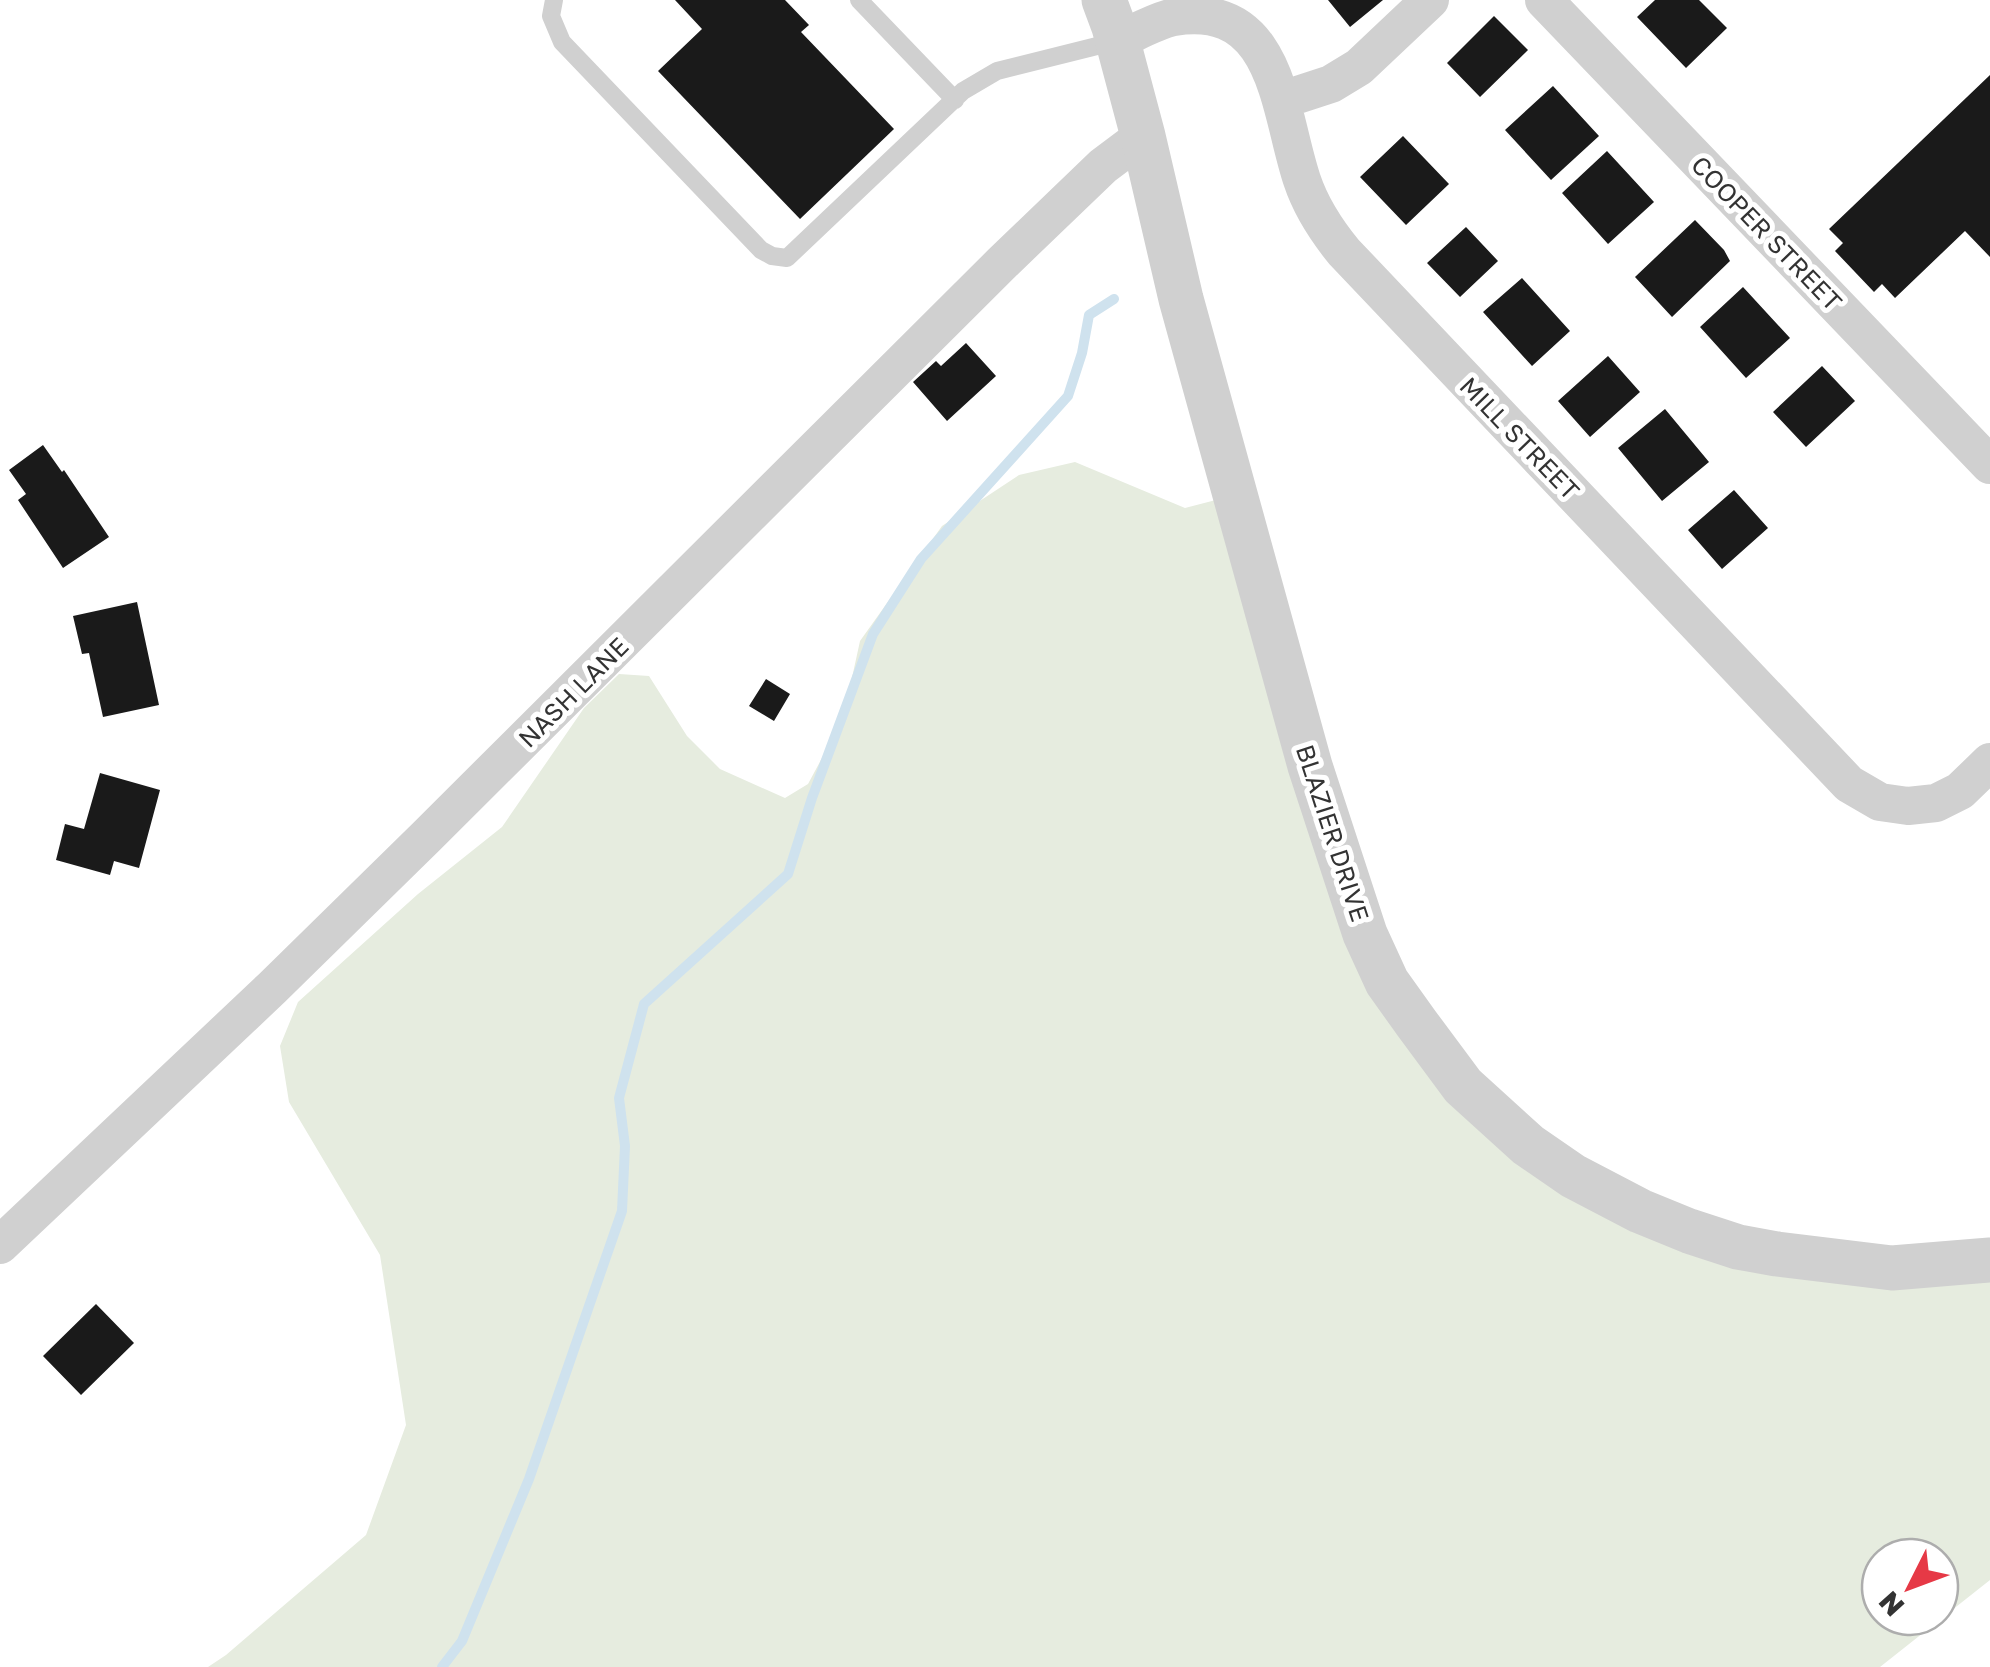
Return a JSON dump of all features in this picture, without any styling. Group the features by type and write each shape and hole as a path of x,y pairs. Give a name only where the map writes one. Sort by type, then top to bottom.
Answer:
{"street":[{"path":"1282,100 1331,84 1358,67 1430,0"},
{"name":"COOPER STREET","path":"1544,0 1990,466"},
{"name":"MILL STREET","path":"1111,20 1208,14 1238,24 1264,52 1278,83 1307,193 1326,230 1849,784 1880,802 1936,804 1960,791 1990,762"},
{"name":"BLAZIER DRIVE","path":"1111,20 1186,317 1322,803 1365,934 1387,982 1463,1086 1491,1114 1572,1176 1640,1211 1738,1247 1778,1254 1892,1268 1990,1260"},
{"name":"NASH LANE","path":"0,1245 272,988 1002,263 1103,166 1143,136"}],"lane":[{"path":"554,0 551,16 562,42 762,250 786,258 963,92 997,72 1111,20"},
{"path":"859,0 954,100"}],"shaded area":[{"path":"1075,462 1185,508 1235,495 1310,766 1441,1059 1672,1223 1990,1260 1990,1580 1960,1604 1960,1537 1860,1537 1860,1637 1918,1637 1880,1667 208,1667 366,1535 406,1425 380,1255 289,1102 280,1046 298,1002 418,894 502,827 584,708 619,674 649,676 687,736 720,769 785,798 808,784 843,719 860,641 942,526 1019,475"}],"building":[{"path":"675,0 785,0 809,25 801,32 894,129 800,219 658,71 702,29"},
{"path":"1328,0 1383,0 1350,27"},
{"path":"1655,0 1699,0 1727,28 1686,68 1637,17"},
{"path":"1494,16 1528,50 1480,97 1447,63"},
{"path":"1990,75 1990,257 1965,231 1895,298 1882,284 1874,292 1835,251 1843,243 1829,229"},
{"path":"1553,86 1599,136 1551,180 1505,130"},
{"path":"1403,136 1449,184 1406,225 1360,177"},
{"path":"1607,151 1654,202 1608,244 1562,193"},
{"path":"1695,220 1730,261 1672,317 1635,277"},
{"path":"1466,227 1498,261 1460,297 1427,263"},
{"path":"1522,278 1570,331 1532,366 1483,312"},
{"path":"1743,287 1790,338 1746,378 1700,327"},
{"path":"966,343 996,376 947,421 913,382 936,361 941,366"},
{"path":"1608,356 1640,392 1590,437 1558,401"},
{"path":"1822,366 1855,401 1806,447 1773,412"},
{"path":"1665,409 1709,462 1662,501 1618,448"},
{"path":"43,445 109,537 63,568 18,500 26,494 9,470"},
{"path":"1734,490 1768,528 1722,569 1688,530"},
{"path":"137,602 159,705 103,717 89,653 82,654 73,616"},
{"path":"766,679 790,694 774,721 749,706"},
{"path":"100,773 160,790 139,868 114,861 110,875 56,860 65,824 84,829"},
{"path":"96,1304 134,1343 81,1395 43,1356"}],"waterway":[{"path":"442,1667 462,1641 529,1479 622,1211 625,1146 619,1098 644,1004 788,874 873,634 921,559 1068,396 1089,315 1114,299"}]}
